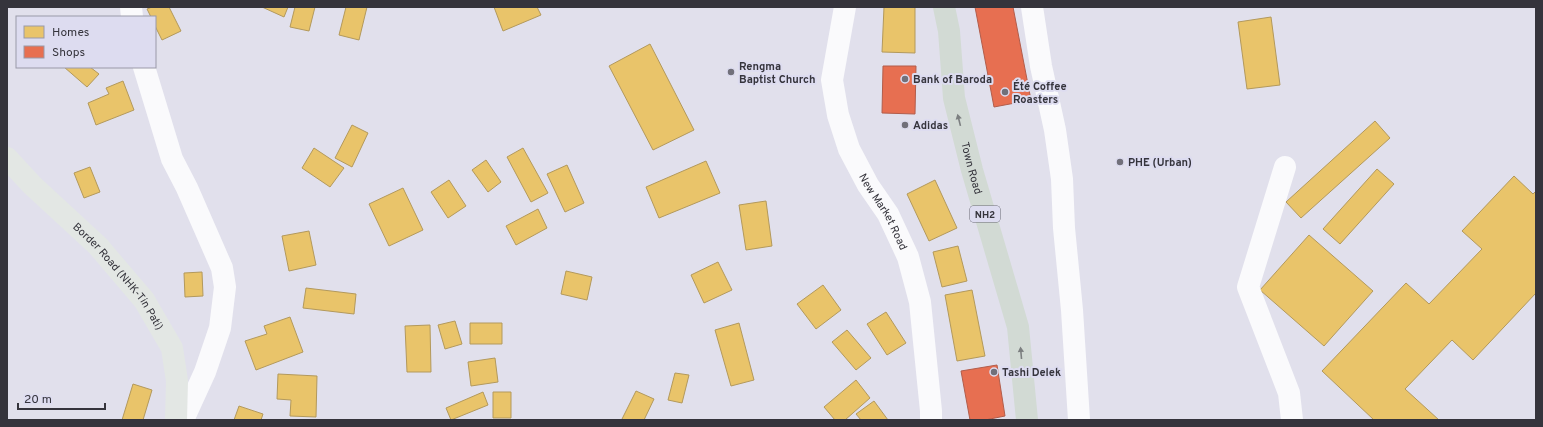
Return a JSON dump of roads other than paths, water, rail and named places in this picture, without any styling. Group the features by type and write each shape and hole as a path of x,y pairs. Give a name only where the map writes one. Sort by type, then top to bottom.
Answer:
{"highway":[{"name":"Town Road","path":"944,7 949,31 954,98 972,170 1018,327 1027,420"}],"main road":[{"name":"Border Road (NHK-Tin Pati)","path":"7,158 32,185 98,246 144,300 172,348 177,381 176,420"}],"street":[{"name":"New Market Road","path":"845,7 832,80 838,115 849,149 868,185 888,214 908,256 920,302 931,420"},
{"path":"1032,7 1041,66 1055,130 1062,179 1064,228 1072,310 1079,420"},
{"path":"144,68 172,159 187,188 222,268 225,287 220,328 204,372 183,420"},
{"path":"1285,167 1248,287 1289,392 1292,420"}],"place":[{"name":"Rengma Baptist Church","path":"731,72"},
{"name":"Bank of Baroda","path":"905,79"},
{"name":"Été Coffee Roasters","path":"1005,92"},
{"name":"Adidas","path":"905,125"},
{"name":"PHE (Urban)","path":"1120,162"},
{"name":"Tashi Delek","path":"994,372"}]}
